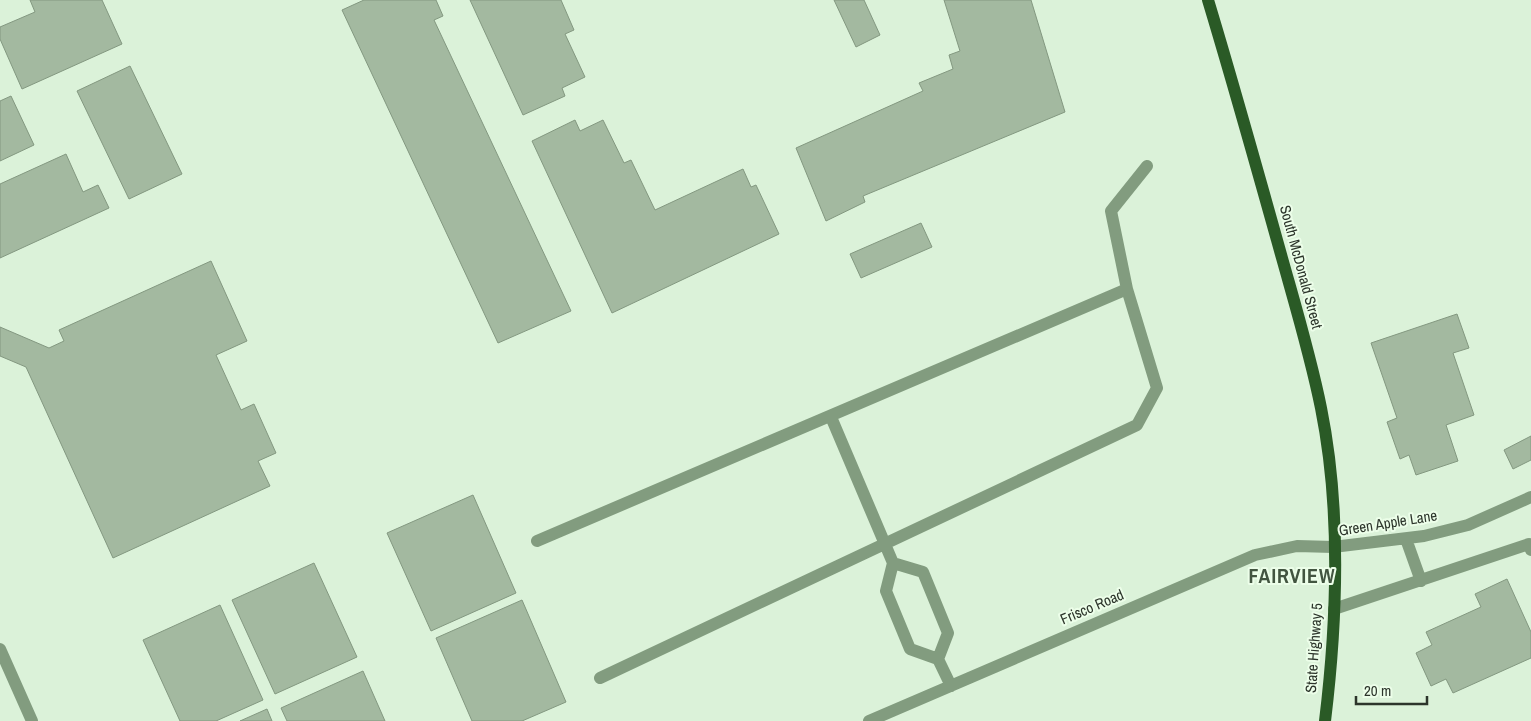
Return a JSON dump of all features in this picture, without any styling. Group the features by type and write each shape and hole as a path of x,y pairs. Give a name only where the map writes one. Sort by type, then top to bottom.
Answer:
{"main road":[{"name":"South McDonald Street","path":"1208,0 1249,137 1321,409 1332,506 1333,547"},
{"name":"State Highway 5","path":"1325,721 1334,609 1333,547"}],"street":[{"path":"600,678 1137,425 1157,388 1127,289 1111,212 1147,166"},
{"path":"537,541 1127,289"},
{"path":"831,417 893,563 886,591 910,649 938,659 951,686"},
{"name":"Green Apple Lane","path":"1333,547 1406,539 1468,524 1531,497"},
{"path":"1406,539 1420,581"},
{"path":"1334,609 1528,544 1531,550"},
{"name":"Frisco Road","path":"869,721 1255,555 1297,546 1333,547"},
{"path":"893,563 923,572 948,633 938,659"},
{"path":"0,649 32,721"}],"building":[{"path":"30,0 102,0 122,44 22,89 0,39 0,27 35,12"},
{"path":"364,0 436,0 443,16 434,20 571,311 498,343 342,10"},
{"path":"470,0 561,0 574,30 565,34 585,77 562,88 565,96 523,115"},
{"path":"834,0 864,0 880,35 856,47"},
{"path":"944,0 1031,0 1065,112 863,196 865,202 826,221 796,148 923,91 919,83 953,69 949,55 960,51"},
{"path":"130,66 182,174 129,199 77,91"},
{"path":"11,96 34,145 0,161 0,101"},
{"path":"575,120 580,131 603,120 624,163 631,160 655,210 743,169 751,187 756,185 779,234 612,313 532,141"},
{"path":"66,154 83,192 98,185 109,208 0,258 0,184"},
{"path":"921,223 932,247 861,278 850,254"},
{"path":"211,261 247,341 216,355 241,410 254,404 276,453 258,461 270,486 113,558 26,367 0,356 0,327 49,348 64,341 59,330"},
{"path":"1457,314 1469,348 1453,353 1474,415 1446,425 1458,461 1416,475 1409,455 1400,459 1387,422 1397,418 1371,343"},
{"path":"1531,436 1531,460 1513,469 1504,450"},
{"path":"473,495 516,593 431,631 387,533"},
{"path":"314,563 357,657 275,694 232,600"},
{"path":"1507,579 1531,632 1531,658 1453,693 1446,679 1431,686 1416,653 1432,645 1426,632 1481,607 1475,594"},
{"path":"522,600 566,702 522,721 472,721 436,638"},
{"path":"220,605 263,700 216,721 180,721 143,640"},
{"path":"363,671 385,721 287,721 281,708"},
{"path":"267,709 272,721 240,721"}],"district":[{"name":"FAIRVIEW","path":"1292,576"}]}
